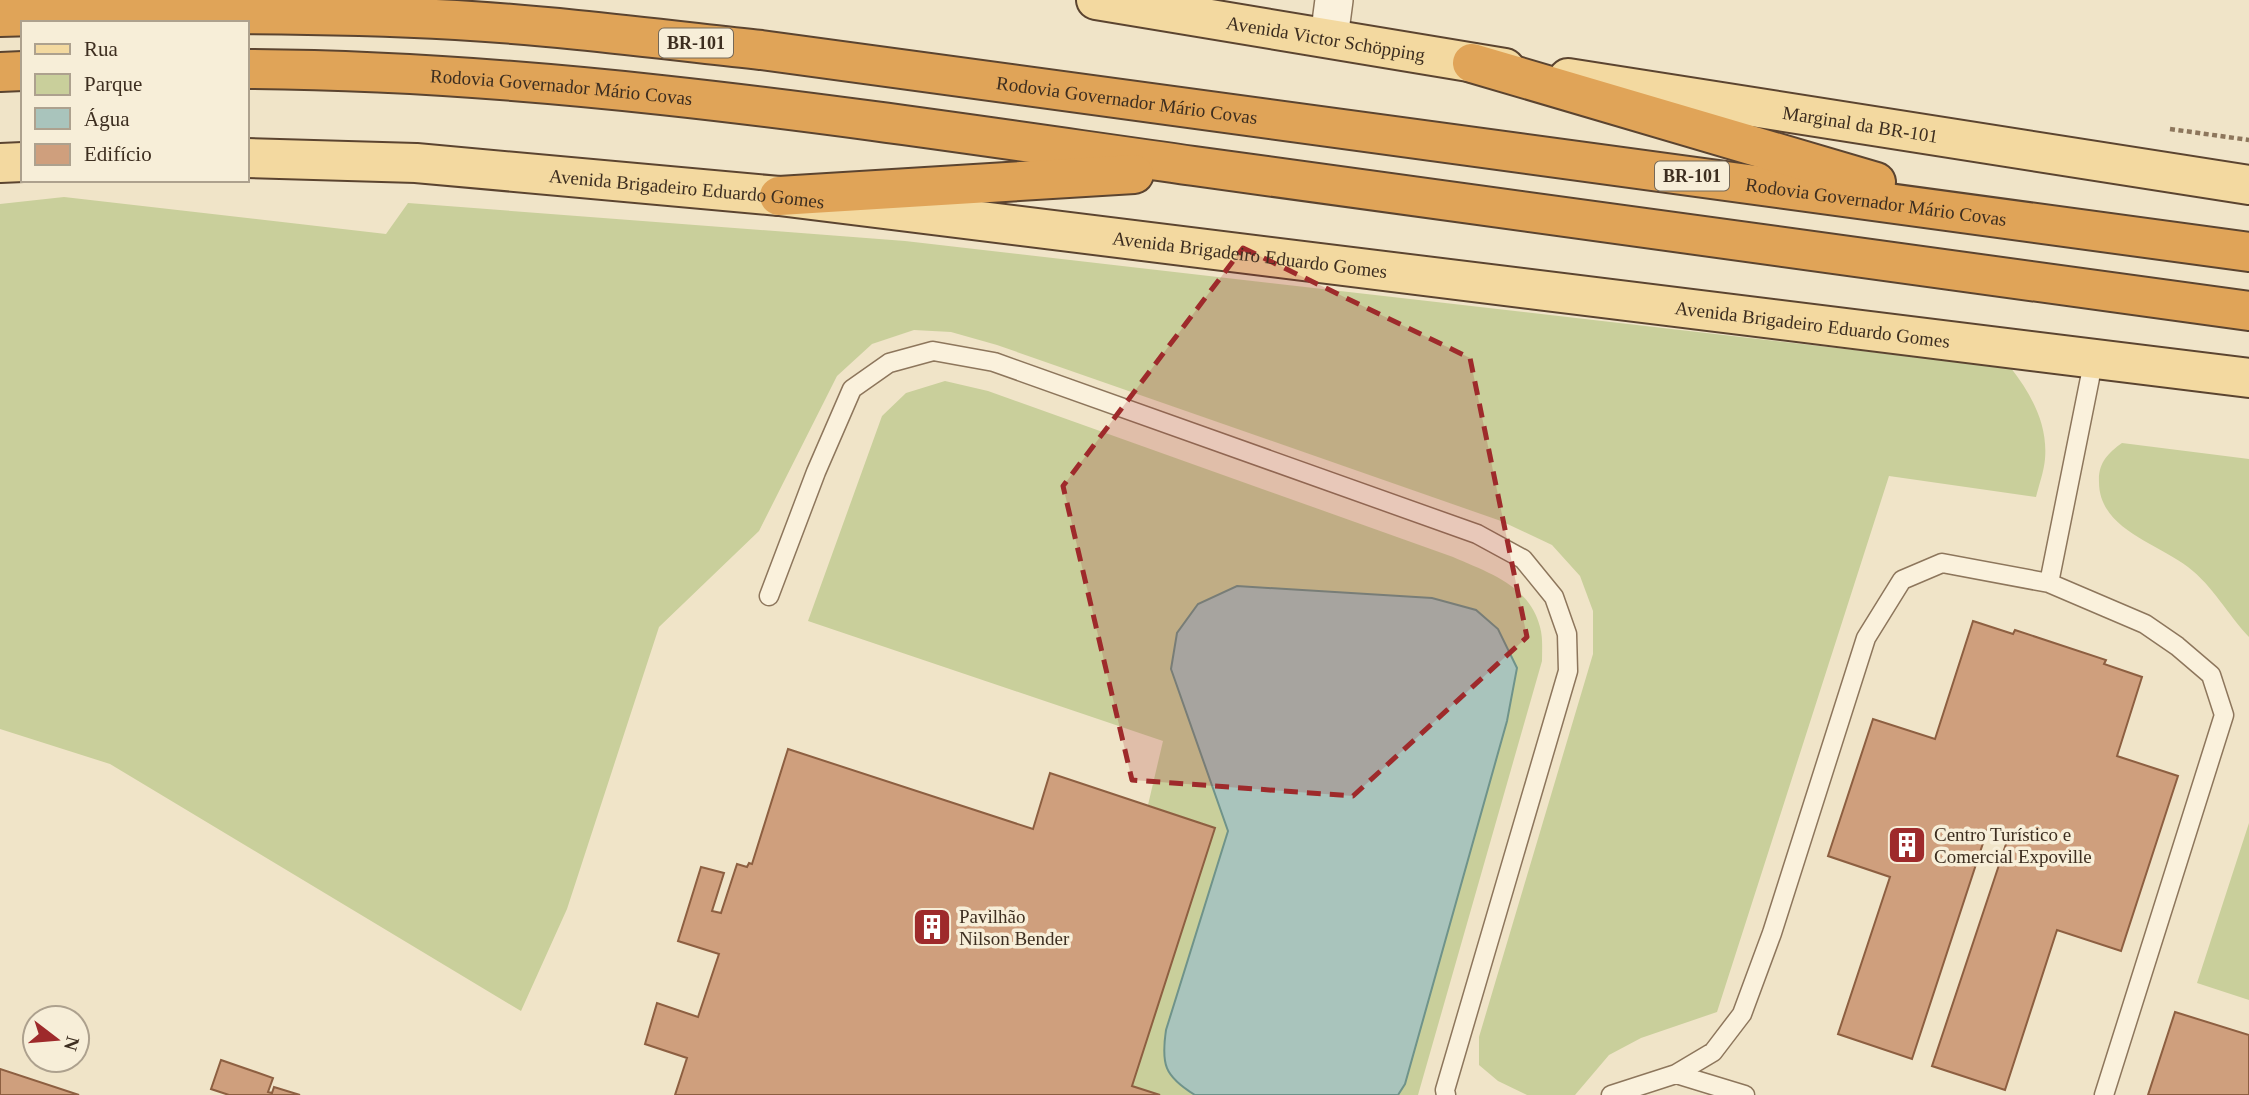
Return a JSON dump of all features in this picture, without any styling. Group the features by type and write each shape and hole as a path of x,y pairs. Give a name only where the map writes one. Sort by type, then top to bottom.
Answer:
{"highway":[{"name":"Rodovia Governador Mário Covas","path":"0,17 162,13 291,15 456,20 597,32 761,50 2249,252"},
{"path":"1472,63 1996,217"},
{"name":"Rodovia Governador Mário Covas","path":"248,69 554,84 869,120 2249,311"},
{"path":"0,72 21,71"},
{"path":"779,196 1223,170"}],"main road":[{"name":"Avenida Victor Schöpping","path":"1096,0 1472,63"},
{"name":"Marginal da BR-101","path":"1472,63 2249,186"},
{"name":"Avenida Brigadeiro Eduardo Gomes","path":"248,158 416,163 779,196 2249,378"},
{"path":"0,163 21,162"}],"street":[{"path":"1329,38 1334,0"}],"lane":[{"path":"769,596 816,472 852,389 889,363 933,351 994,362 1477,534 1523,559 1554,597 1567,635 1568,671 1445,1090 1446,1095"},
{"path":"2049,583 2094,358"},
{"path":"1611,1095 1676,1074 1713,1052 1742,1014 1772,933 1866,638 1902,580 1942,563 2049,583 2144,624 2177,646 2211,675 2224,715 2104,1095"},
{"path":"1676,1074 1745,1095"}],"highlighted area":[{"path":"1243,248 1470,358 1527,637 1353,796 1132,780 1063,486"}],"green space":[{"path":"64,197 386,234 408,203 905,241 2011,368 2037,410 2044,434 2044,464 2036,497 1889,476 1717,1012 1641,1038 1609,1055 1575,1095 1527,1095 1498,1081 1479,1065 1479,1037 1593,654 1593,611 1580,576 1552,545 1501,521 997,345 951,332 914,330 872,344 837,376 759,531 659,627 567,909 521,1011 110,764 0,729 0,204"},
{"path":"945,381 988,391 1453,557 1506,582 1527,601 1535,613 1542,639 1542,661 1418,1095 1398,1095 1405,1084 1507,721 1476,610 1432,598 1237,586 1171,669 1228,831 1166,1030 1164,1052 1167,1068 1177,1082 1195,1095 1160,1095 1132,1086 1215,828 1148,805 1163,741 808,621 882,416 906,393"},
{"path":"2122,443 2249,459 2249,637 2197,575 2175,558 2132,533 2109,512 2102,498 2100,469 2108,455"},
{"path":"2249,823 2249,1000 2197,983"}],"water":[{"path":"1237,586 1432,598 1476,610 1498,629 1517,668 1507,721 1405,1084 1398,1095 1195,1095 1177,1082 1167,1068 1164,1052 1166,1030 1228,831 1171,669 1177,633 1198,604"}],"building":[{"name":"Centro Turístico e Comercial Expoville","path":"1973,621 2013,634 2015,630 2106,660 2104,664 2142,677 2117,756 2178,776 2121,951 2057,930 2005,1090 1932,1066 2009,835 1988,828 1912,1059 1838,1034 1890,877 1828,856 1873,719 1935,739"},
{"name":"Pavilhão Nilson Bender","path":"788,749 1033,829 1050,773 1215,828 1132,1086 1160,1095 675,1095 687,1058 645,1044 657,1003 698,1017 719,954 678,941 701,867 724,873 712,911 721,913 737,864 747,867 749,863 752,864"},
{"path":"2175,1012 2249,1035 2249,1095 2148,1095"},
{"path":"221,1060 273,1078 268,1092 272,1093 274,1087 300,1095 229,1095 211,1089"},
{"path":"0,1069 79,1095 0,1095"}],"place":[{"name":"Centro Turístico e Comercial Expoville","path":"1907,845"},
{"name":"Pavilhão Nilson Bender","path":"932,927"}]}
